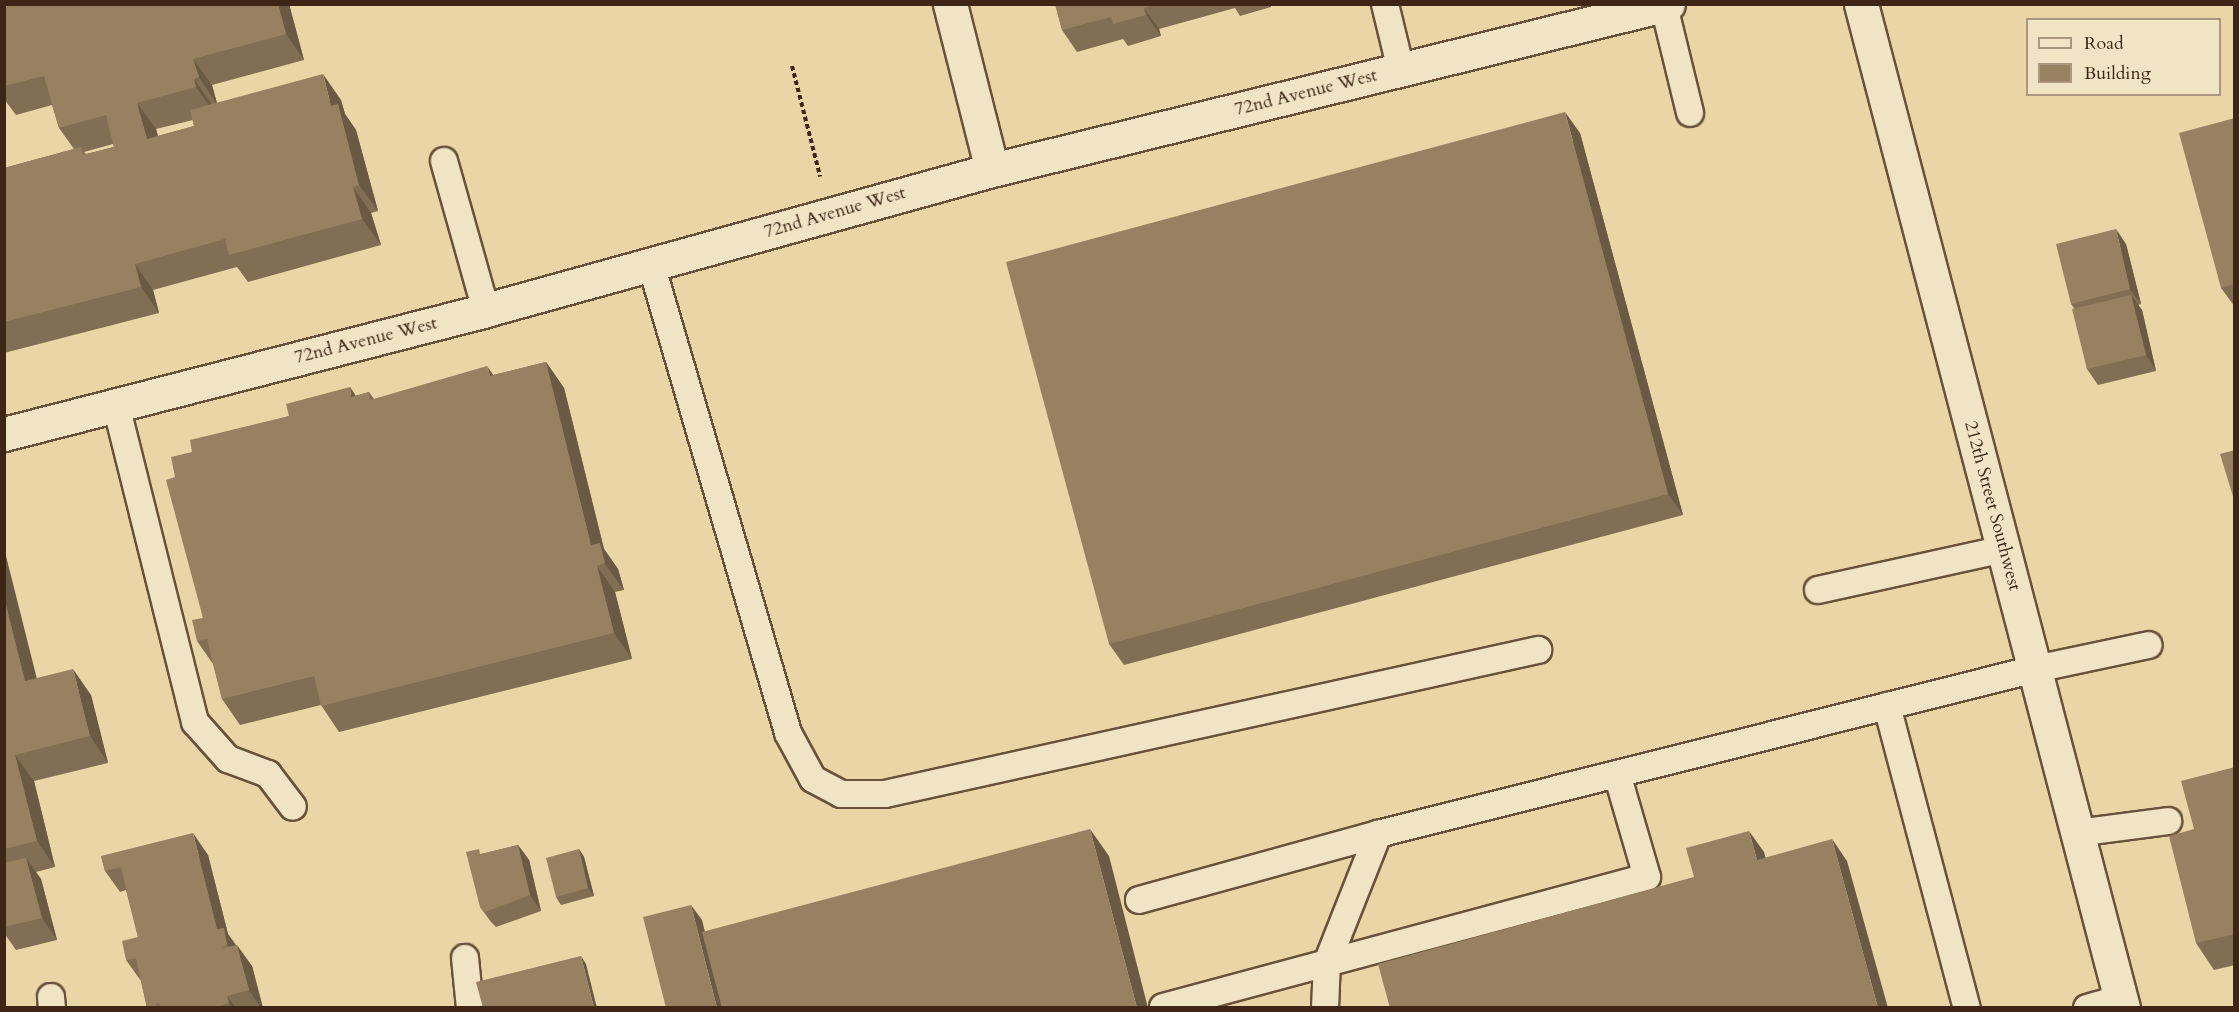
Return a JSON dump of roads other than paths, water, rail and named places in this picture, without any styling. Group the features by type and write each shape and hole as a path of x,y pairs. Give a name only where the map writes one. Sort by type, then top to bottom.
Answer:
{"street":[{"path":"950,4 992,170"},
{"name":"212th Street Southwest","path":"1861,4 2122,1003"},
{"name":"72nd Avenue West","path":"4,434 486,310 992,170 1666,5"}],"lane":[{"path":"1385,4 1401,70"},
{"path":"1666,5 1690,113"},
{"path":"444,161 486,310"},
{"path":"651,264 788,733 813,779 841,794 885,794 1538,650"},
{"path":"116,405 195,722 228,759 268,774 293,807"},
{"path":"1818,590 2004,549"},
{"path":"1140,900 1378,834 2035,669 2149,645"},
{"path":"1887,706 1967,1008"},
{"path":"1163,1007 1647,878 1617,774"},
{"path":"2077,833 2168,821"},
{"path":"1325,1008 1327,963 1378,834"},
{"path":"465,958 470,1008"},
{"path":"2087,1008 2122,1003"}]}
